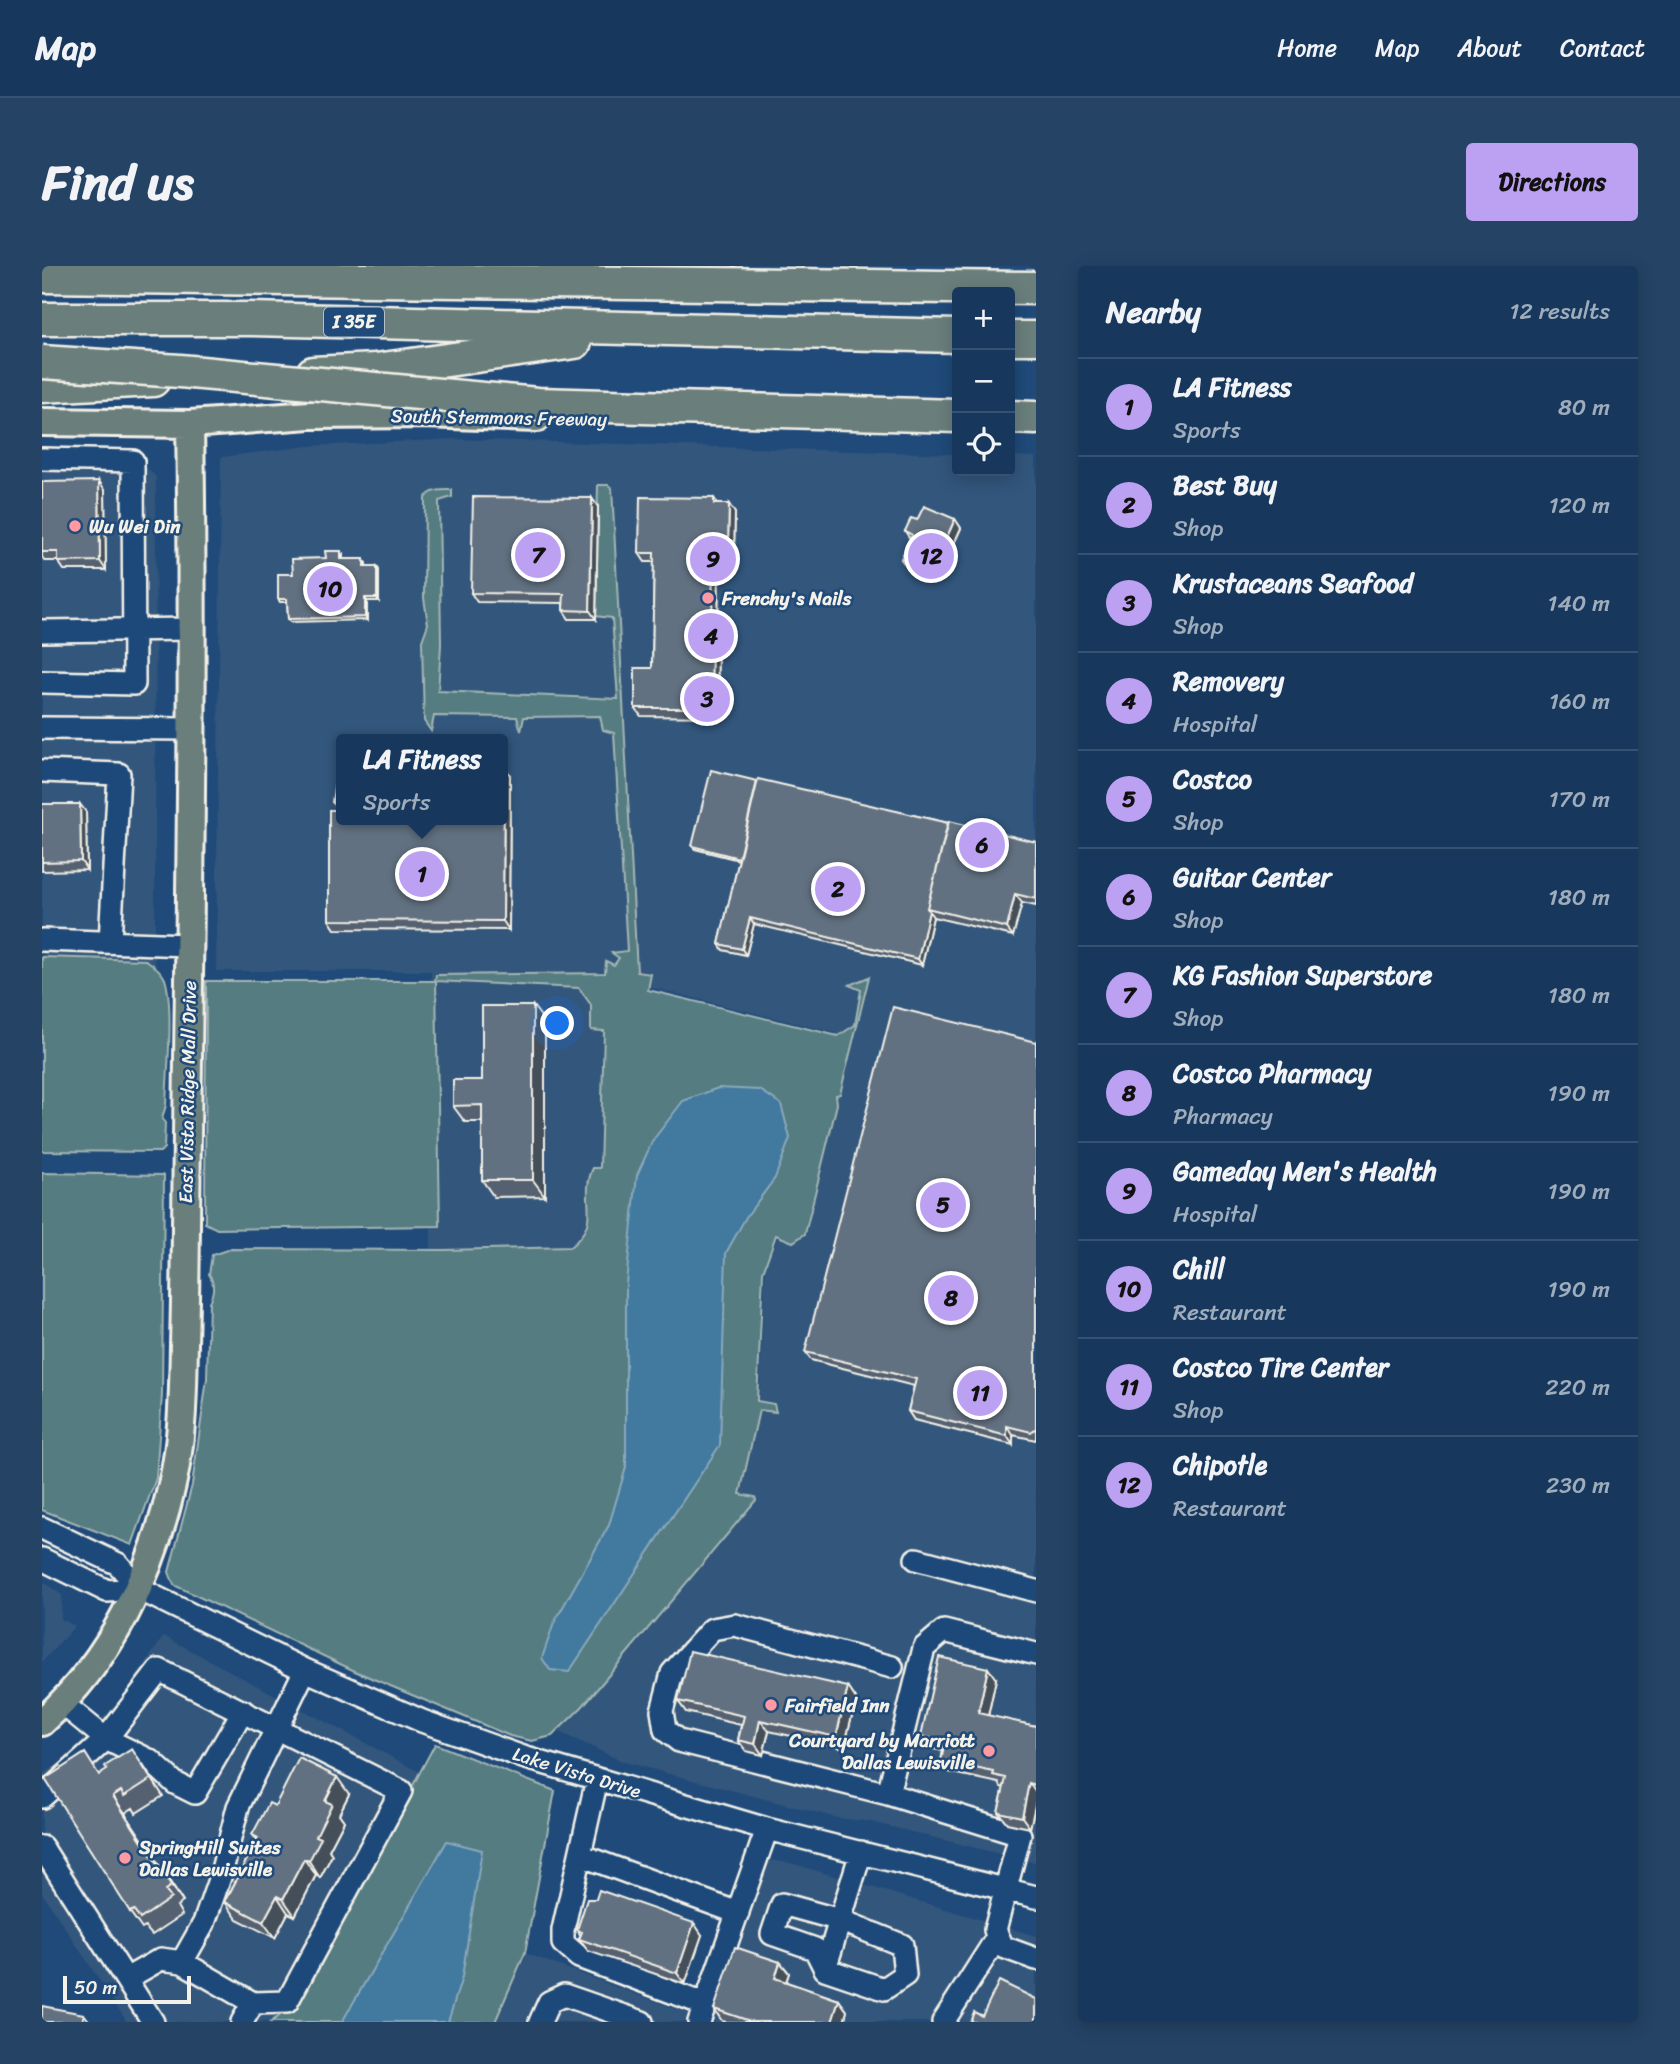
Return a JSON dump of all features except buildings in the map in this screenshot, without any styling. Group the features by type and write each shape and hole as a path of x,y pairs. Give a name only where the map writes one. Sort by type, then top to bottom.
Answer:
{"highway":[{"path":"42,276 1036,289"},
{"name":"I 35E","path":"42,319 251,319 952,336"},
{"path":"42,386 376,370 666,329"},
{"path":"1015,338 1036,338"},
{"path":"42,362 180,370 538,404 952,418"},
{"path":"1015,419 1036,419"}],"main road":[{"name":"South Stemmons Freeway","path":"42,422 190,424 310,415 423,414 586,419 952,418"},
{"name":"East Vista Ridge Mall Drive","path":"42,1722 63,1703 111,1639 139,1589 172,1485 180,1427 185,1335 190,945 190,424"}],"street":[{"path":"42,458 133,461 134,684 42,682"},
{"path":"42,631 192,629"},
{"path":"42,728 192,729"},
{"path":"42,771 119,774 110,942"},
{"path":"42,940 190,945"},
{"name":"Lake Vista Drive","path":"42,1528 118,1564 139,1589 304,1670 422,1721 523,1757 767,1829 1036,1897"},
{"name":"Lake Vista Drive","path":"42,1559 107,1591 139,1589"},
{"path":"916,1559 1036,1591"},
{"path":"892,1667 735,1625 712,1629 671,1673 662,1711 666,1730 679,1741 888,1794 1028,1837 1007,1889 995,1930 1003,1947 1036,1959"},
{"path":"888,1794 924,1648 944,1631 1036,1654"},
{"path":"42,1797 106,1739 159,1670 401,1791 287,2002 253,2003 182,1962 161,1959 126,1979"},
{"path":"182,1962 204,1923 221,1874 238,1807 304,1670"},
{"path":"63,1703 106,1739 151,1761 175,1783 195,1793 243,1711"},
{"path":"597,1779 563,1930 563,1942 569,1950 702,2013 767,1829"},
{"path":"42,1847 153,2022"},
{"path":"825,1969 861,1852"},
{"path":"580,1855 738,1913"},
{"path":"782,1904 840,1920 902,1944 905,1975 884,1989 825,1969 816,1949 772,1934 782,1904"},
{"path":"943,2022 998,1936"},
{"path":"540,2022 549,2002 564,1995 642,2022"},
{"path":"242,2022 253,2003"}],"shaded area":[{"path":"455,439 952,454 952,476 1015,476 1015,456 1036,457 1036,1863 871,1822 837,1818 624,1762 548,1727 740,1488 759,1399 765,1269 780,1230 835,1033 637,984 635,970 603,970 602,1254 431,1255 431,971 216,971 221,457 308,446"},
{"path":"42,446 131,452 156,477 155,966 42,960"},
{"path":"718,1088 760,1090 781,1104 790,1138 775,1178 746,1217 726,1253 720,1445 569,1672 550,1670 542,1658 554,1623 609,1525 626,1467 626,1283 637,1175 653,1140 683,1101"},
{"path":"42,1581 62,1595 61,1619 75,1626 42,1662"},
{"path":"164,1636 420,1772 297,2003 271,2022 127,2022 42,1893 42,1774 60,1763 120,1700"},
{"path":"447,1841 482,1850 462,1977 448,2022 342,2022"},
{"path":"769,1860 791,1863 1036,1936 1036,2022 714,2022"},
{"path":"525,1953 711,2022 495,2022"}],"green space":[{"path":"598,485 612,488 637,972 651,974 648,990 838,1036 855,1025 861,990 849,985 869,977 840,1094 836,1095 837,1104 805,1234 793,1242 776,1235 763,1272 757,1401 774,1404 776,1412 759,1410 740,1494 755,1497 756,1500 582,1707 552,1736 532,1741 510,1736 357,1672 174,1585 169,1572 192,1485 207,1379 209,1302 213,1288 209,1274 212,1255 230,1249 443,1250 570,1247 586,1228 589,1179 593,1168 600,1168 604,1031 591,1030 591,1005 579,988 436,981 440,1226 217,1229 205,1223 206,981 435,981 436,975 605,973 606,961 614,965 619,958 612,953 627,951 614,733 603,730 600,716 524,717 521,731 517,717 434,716 431,731 424,721 422,641 428,624 424,598 425,498 441,490 452,490 452,497 439,501 441,645 438,691 618,699 612,618 595,616"},
{"path":"42,957 146,960 157,968 165,979 169,1006 169,1041 166,1105 162,1119 165,1123 164,1148 160,1152 42,1151"},
{"path":"42,1173 164,1175 162,1395 156,1478 132,1545 42,1510"},
{"path":"435,1744 555,1791 525,1953 495,2022 271,2022 297,2003"}],"place":[{"name":"Wu Wei Din","path":"75,526"},
{"name":"KG Fashion Superstore","path":"538,555"},
{"name":"Chipotle","path":"931,556"},
{"name":"Gameday Men's Health","path":"713,559"},
{"name":"Chill","path":"330,589"},
{"name":"Frenchy's Nails","path":"708,598"},
{"name":"Removery","path":"711,636"},
{"name":"Krustaceans Seafood","path":"707,699"},
{"name":"Guitar Center","path":"982,845"},
{"name":"LA Fitness","path":"422,874"},
{"name":"Best Buy","path":"838,889"},
{"name":"Costco","path":"943,1205"},
{"name":"Costco Pharmacy","path":"951,1298"},
{"name":"Costco Tire Center","path":"980,1393"},
{"name":"Fairfield Inn","path":"771,1705"},
{"name":"Courtyard by Marriott Dallas Lewisville","path":"989,1751"},
{"name":"SpringHill Suites Dallas Lewisville","path":"125,1858"}]}
